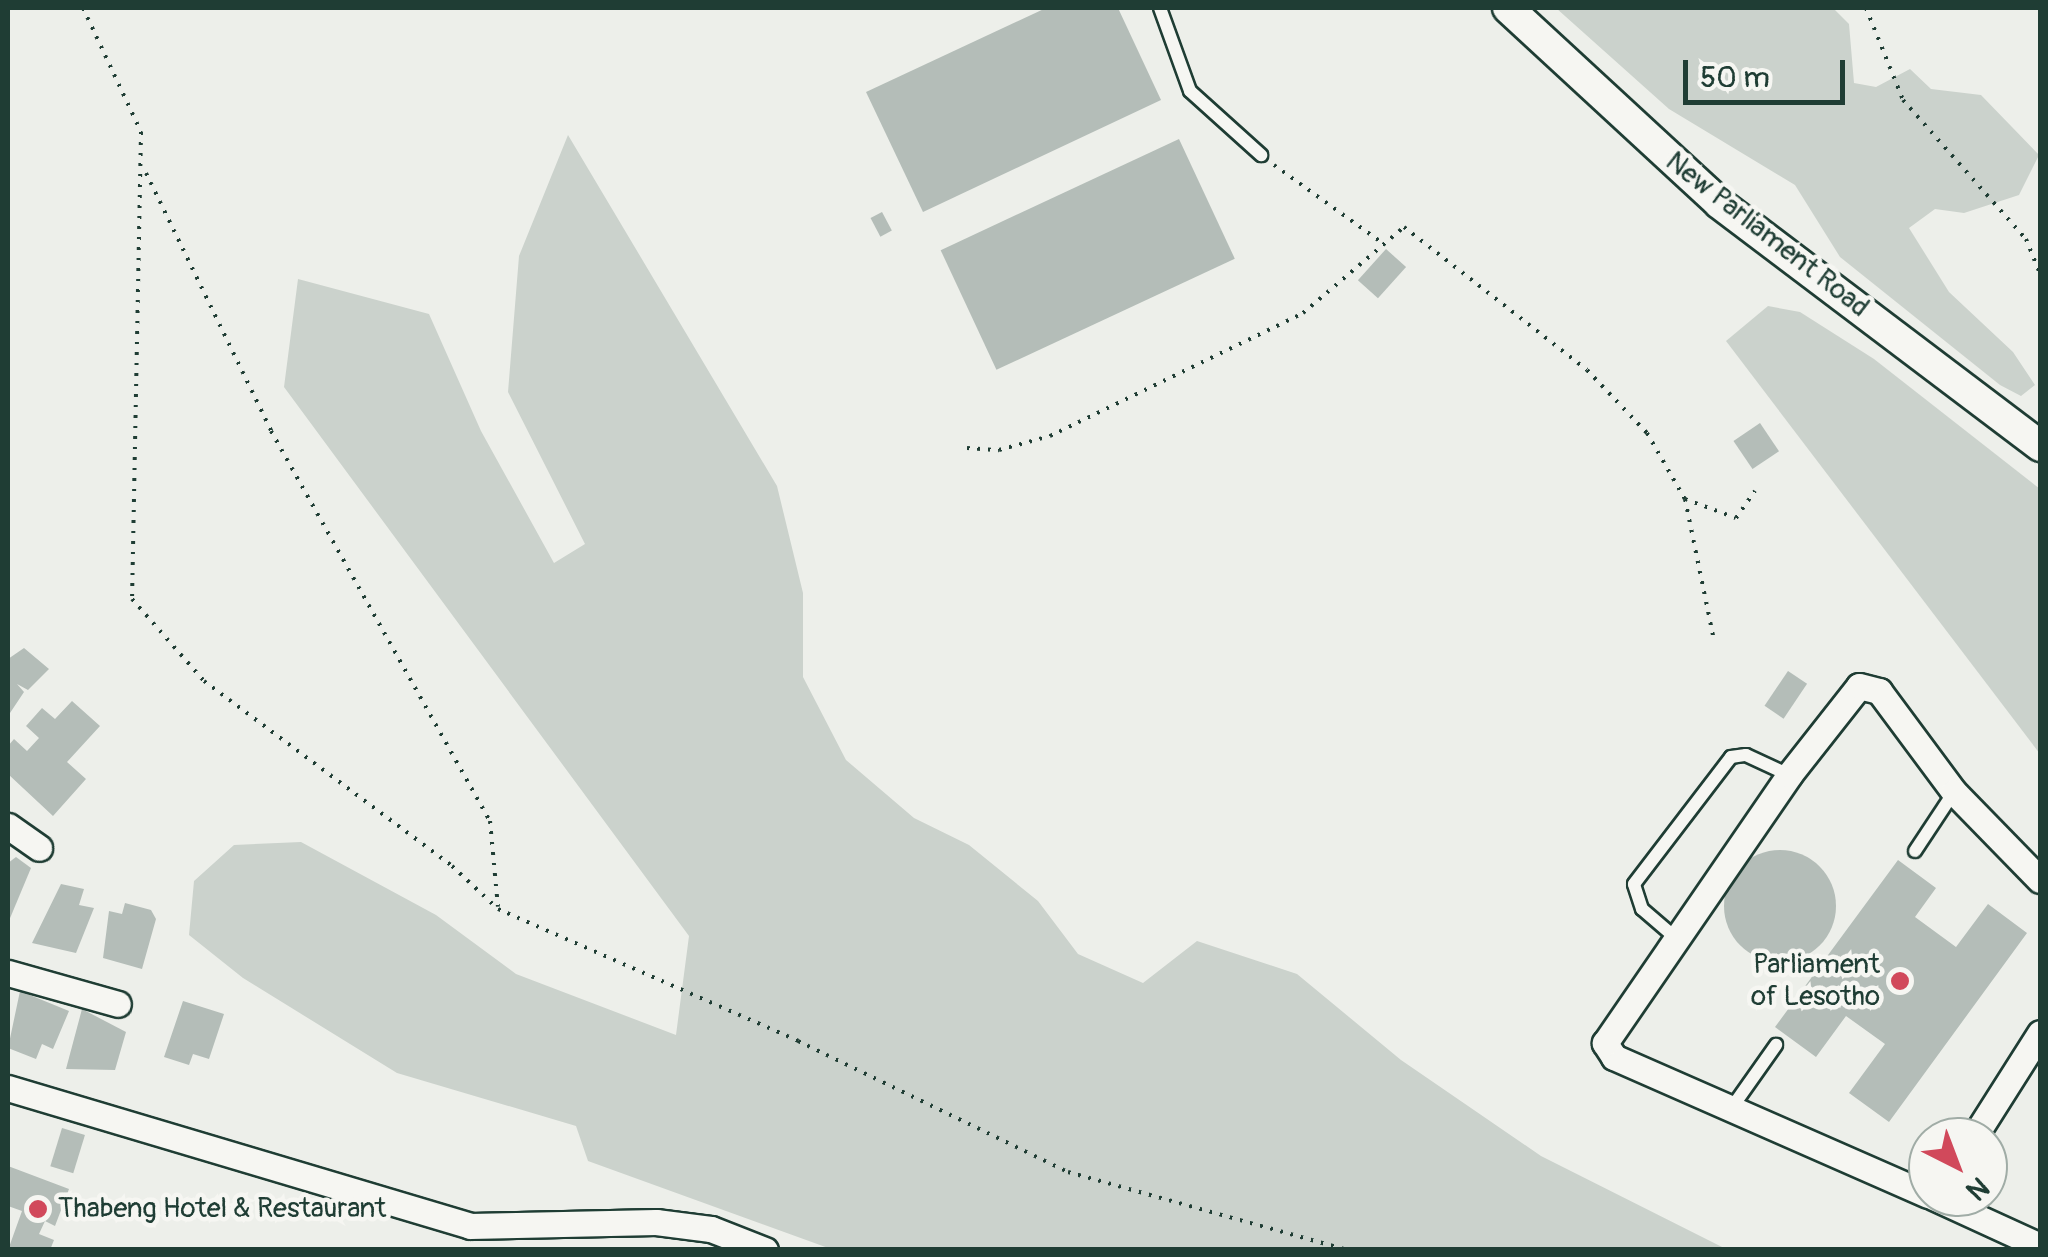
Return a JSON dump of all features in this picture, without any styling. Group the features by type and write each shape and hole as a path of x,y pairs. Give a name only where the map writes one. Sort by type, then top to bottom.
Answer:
{"street":[{"name":"New Parliament Road","path":"1508,8 1719,203 2040,446"},
{"path":"1908,1185 1608,1052 1609,1034 1848,693 1869,685 1954,792 2040,880"},
{"path":"8,826 39,848"},
{"path":"8,973 118,1004"},
{"path":"1987,1117 2040,1033"},
{"path":"8,1088 470,1226 656,1222 711,1228 765,1250"},
{"path":"1978,1217 2040,1246"}],"lane":[{"path":"1160,8 1190,91 1261,156"},
{"path":"1678,939 1642,909 1634,884 1731,757 1746,754 1788,774"},
{"path":"1915,851 1954,792"},
{"path":"1733,1106 1776,1045"}],"path":[{"path":"83,8 141,132 144,168 132,599 204,680 452,866 498,910 798,1041 1068,1172 1348,1250"},
{"path":"1866,8 1903,100 2026,239 2040,273"},
{"path":"1261,156 1384,244"},
{"path":"144,168 271,432 490,821 498,910"},
{"path":"966,448 999,450 1050,436 1303,314 1404,227 1587,370 1646,434 1685,498 1714,640"},
{"path":"1685,498 1736,518 1755,490"}],"shaded area":[{"path":"1556,8 1833,8 1849,24 1854,83 1876,87 1910,69 1931,89 1981,95 2039,155 2019,195 1964,213 1935,209 1909,228 1949,292 2013,352 2035,385 2021,396 2000,385 1840,257 1795,185 1669,109"},
{"path":"568,135 777,486 803,593 803,677 846,760 914,818 969,845 1038,901 1078,954 1143,983 1197,941 1297,974 1401,1060 1541,1156 1726,1249 831,1249 588,1161 576,1126 397,1073 243,978 189,935 194,881 234,845 301,842 436,915 516,974 676,1035 689,936 284,387 298,279 429,314 481,431 554,563 585,544 508,392 519,256"},
{"path":"1768,306 1800,312 1874,359 2040,489 2040,754 1726,341"}],"building":[{"path":"1046,8 1118,8 1161,100 923,212 866,92"},
{"path":"1179,139 1235,259 996,370 941,250"},
{"path":"882,212 892,231 880,237 871,218"},
{"path":"1386,249 1406,267 1378,298 1358,280"},
{"path":"1760,423 1779,451 1752,469 1733,441"},
{"path":"24,648 49,669 28,690 17,684 24,692 8,716 8,659"},
{"path":"1788,671 1807,684 1784,719 1765,706"},
{"path":"72,701 100,726 67,762 86,779 53,816 8,774 8,746 14,739 27,751 39,738 26,726 42,708 55,719"},
{"path":"1780,850 1801,854 1819,867 1832,885 1836,906 1832,927 1819,945 1801,958 1780,962 1759,958 1741,945 1728,927 1724,906 1728,885 1741,867 1759,854"},
{"path":"16,857 31,868 8,923 8,863"},
{"name":"Parliament of Lesotho","path":"1898,860 1936,888 1915,917 1956,947 1988,904 2027,933 1889,1122 1849,1093 1885,1044 1846,1016 1816,1057 1775,1027"},
{"path":"61,884 84,889 79,905 94,908 76,953 32,943"},
{"path":"125,903 151,910 156,919 142,969 103,958 109,911 122,914"},
{"path":"20,991 69,1011 53,1049 42,1044 36,1059 8,1048"},
{"path":"183,1001 224,1014 209,1059 193,1054 189,1065 164,1057"},
{"path":"82,1009 126,1032 115,1070 66,1069"},
{"path":"62,1128 85,1135 73,1173 50,1166"},
{"name":"Thabeng Hotel & Restaurant","path":"8,1166 69,1189 55,1226 45,1221 39,1234 54,1240 50,1250 8,1250 22,1211 8,1206"}],"place":[{"name":"Parliament of Lesotho","path":"1900,981"},
{"name":"Thabeng Hotel & Restaurant","path":"38,1209"}]}
